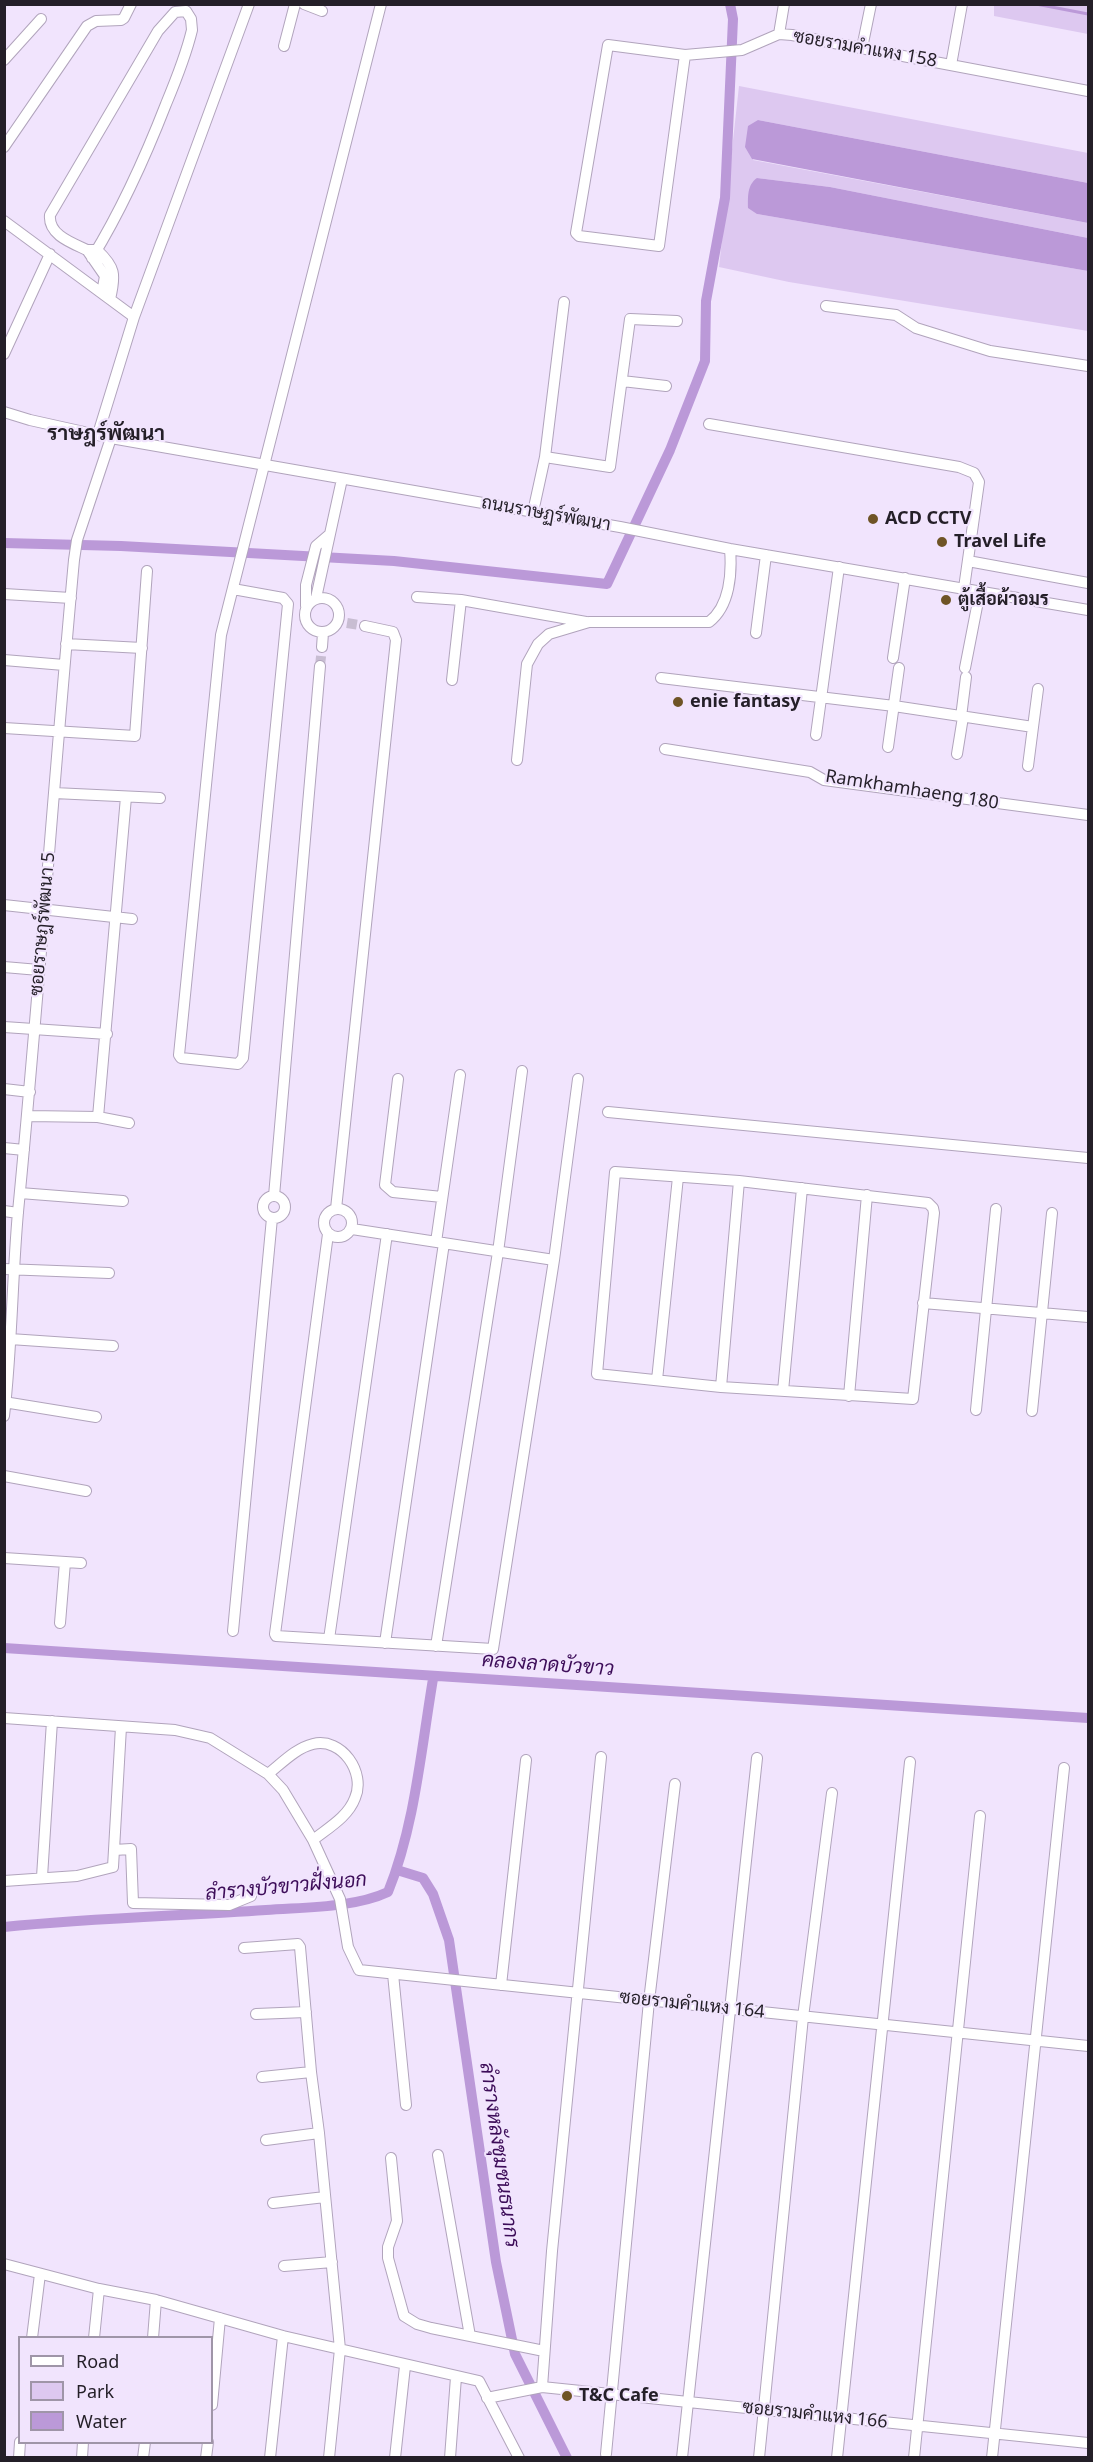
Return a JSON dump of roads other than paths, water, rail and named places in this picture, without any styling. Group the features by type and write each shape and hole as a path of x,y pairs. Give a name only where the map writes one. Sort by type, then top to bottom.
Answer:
{"street":[{"path":"4,147 87,26 96,21 121,20 131,4"},
{"path":"98,434 134,317 249,4"},
{"path":"284,46 295,4"},
{"path":"304,4 322,11"},
{"path":"233,589 283,598 288,604 243,1058 238,1064 181,1058 179,1055 221,635 244,543 266,465 381,4"},
{"path":"779,34 784,4"},
{"path":"862,48 871,4"},
{"path":"951,65 962,4"},
{"path":"92,253 120,210 139,171 174,82 192,30 187,8 175,12 158,31 50,215 49,223 54,231 111,265 114,274 106,296"},
{"path":"4,60 41,19"},
{"name":"ซอยรามคำแหง 158","path":"684,55 660,243 657,247 579,236 576,233 608,45 684,55 742,50 779,34 1089,91"},
{"path":"4,221 134,317"},
{"path":"4,354 50,254"},
{"path":"533,512 544,457 564,302"},
{"path":"826,306 896,315 916,328 990,351 1089,366"},
{"path":"544,457 610,467 631,317 677,321"},
{"path":"622,381 666,386"},
{"name":"ถนนราษฏร์พัฒนา","path":"4,412 111,438 620,527 730,549 1089,610"},
{"path":"709,424 959,467 974,473 979,482 964,588"},
{"name":"ซอยราษฎร์พัฒนา 5","path":"4,1416 10,1269 28,1116 74,560 77,540 111,438"},
{"path":"306,606 316,598 342,479"},
{"path":"316,598 329,599 338,608 343,622 323,633 310,630 304,619 306,585 316,546 329,539"},
{"path":"417,597 461,600 589,622 704,624 710,622 723,606 732,570 730,549"},
{"path":"756,633 766,555"},
{"path":"968,561 1089,583"},
{"path":"816,735 839,567"},
{"path":"4,729 135,736 147,571"},
{"path":"893,658 905,578"},
{"path":"957,753 966,673 980,591"},
{"path":"4,594 71,598"},
{"path":"452,680 461,600"},
{"path":"517,760 527,664 538,644 549,634 589,622"},
{"path":"336,1209 396,640 393,632 365,626"},
{"path":"322,647 323,633"},
{"path":"66,644 142,648"},
{"path":"4,660 64,665"},
{"path":"233,1631 272,1218 280,1217 285,1211 285,1203 281,1198 274,1196 320,666"},
{"path":"888,747 899,668"},
{"path":"661,678 894,706 1032,727"},
{"path":"1028,766 1038,689"},
{"name":"Ramkhamhaeng 180","path":"665,749 810,771 824,780 1089,815"},
{"path":"54,792 160,798"},
{"path":"98,1117 126,797"},
{"path":"4,905 132,919"},
{"path":"4,967 39,970"},
{"path":"4,1027 107,1034"},
{"path":"436,1646 498,1252 522,1071"},
{"path":"385,1642 440,1243 442,1197 460,1075"},
{"path":"328,1234 337,1238 346,1236 352,1229 350,1214 336,1209 328,1213 324,1221 328,1234 274,1634 276,1636 491,1649 494,1646 554,1260 578,1078"},
{"path":"398,1079 385,1185 393,1192 442,1197"},
{"path":"4,1089 30,1092"},
{"path":"608,1112 1089,1158"},
{"path":"28,1116 98,1117 129,1123"},
{"path":"4,1148 24,1150"},
{"path":"615,1172 739,1181 928,1203 933,1208 913,1400 721,1387 597,1374 615,1172"},
{"path":"657,1380 678,1177"},
{"path":"721,1387 739,1181"},
{"path":"783,1391 802,1188"},
{"path":"20,1193 123,1201"},
{"path":"849,1396 867,1195"},
{"path":"976,1410 996,1209"},
{"path":"4,1212 18,1213"},
{"path":"1032,1411 1052,1213"},
{"path":"352,1229 554,1260"},
{"path":"329,1639 387,1234"},
{"path":"10,1269 109,1273"},
{"path":"923,1303 1089,1317"},
{"path":"8,1332 113,1346"},
{"path":"5,1402 96,1417"},
{"path":"4,1476 86,1491"},
{"path":"4,1558 81,1563"},
{"path":"60,1623 65,1562"},
{"path":"4,1718 175,1730 210,1738 267,1774 283,1790 313,1840 344,1816 356,1797 357,1774 348,1756 332,1745 316,1743 300,1748 267,1774"},
{"path":"42,1877 52,1721"},
{"path":"4,1881 77,1876 113,1867 121,1727"},
{"path":"536,2388 544,2351 601,1757"},
{"path":"682,2457 757,1758"},
{"path":"501,1985 526,1760"},
{"path":"837,2457 910,1762"},
{"path":"992,2457 1064,1768"},
{"path":"606,2454 649,2001 675,1784"},
{"path":"759,2457 803,2017 832,1793"},
{"path":"914,2457 980,1816"},
{"name":"ซอยรามคำแหง 164","path":"313,1840 341,1904 348,1947 359,1970 1089,2046"},
{"path":"114,1850 132,1849 133,1903 229,1905 251,1896"},
{"path":"244,1948 300,1945 310,2072 326,2197 340,2349 329,2457"},
{"path":"393,1974 406,2105"},
{"path":"256,2014 306,2012"},
{"path":"262,2077 310,2072"},
{"path":"266,2140 319,2133"},
{"path":"438,2155 470,2336"},
{"path":"391,2158 397,2221 388,2247 388,2258 404,2316 417,2324 544,2351"},
{"path":"273,2203 326,2197"},
{"path":"284,2266 332,2262"},
{"path":"4,2264 99,2289 156,2300 283,2336 478,2381 519,2457"},
{"path":"32,2336 40,2274"},
{"path":"94,2336 99,2289"},
{"path":"153,2336 156,2300"},
{"path":"213,2394 220,2318"},
{"path":"270,2457 283,2336"},
{"path":"395,2457 405,2366"},
{"path":"450,2457 456,2377"},
{"name":"ซอยรามคำแหง 166","path":"487,2398 536,2388 1089,2443"},
{"path":"508,2457 509,2439"}],"water":[{"path":"758,120 1088,183 1088,223 752,159 745,147 748,126"},
{"path":"757,178 830,187 1088,238 1088,271 757,214 748,208 748,196"}],"waterway":[{"path":"4,543 121,546 394,561 607,584 670,450 705,361 706,301 725,198 733,19 730,4"},
{"path":"1036,4 1088,14"},
{"name":"คลองลาดบัวขาว","path":"4,1648 1088,1718"},
{"name":"ลำรางบัวขาวฝั่งนอก","path":"4,1927 329,1906 360,1901 388,1892 411,1814 433,1679"},
{"name":"ลำรางหลังชุมชนธนากร","path":"397,1870 423,1878 433,1894 449,1940 496,2262 515,2354 567,2458"}],"tunnel":[{"path":"347,623 365,626"},
{"path":"320,666 322,647"}],"place":[{"name":"ACD CCTV","path":"873,519"},
{"name":"Travel Life","path":"942,542"},
{"name":"ตู้เสื้อผ้าอมร","path":"946,600"},
{"name":"enie fantasy","path":"678,702"},
{"name":"T&C Cafe","path":"567,2396"}],"district":[{"name":"ราษฎร์พัฒนา","path":"106,434"}]}
